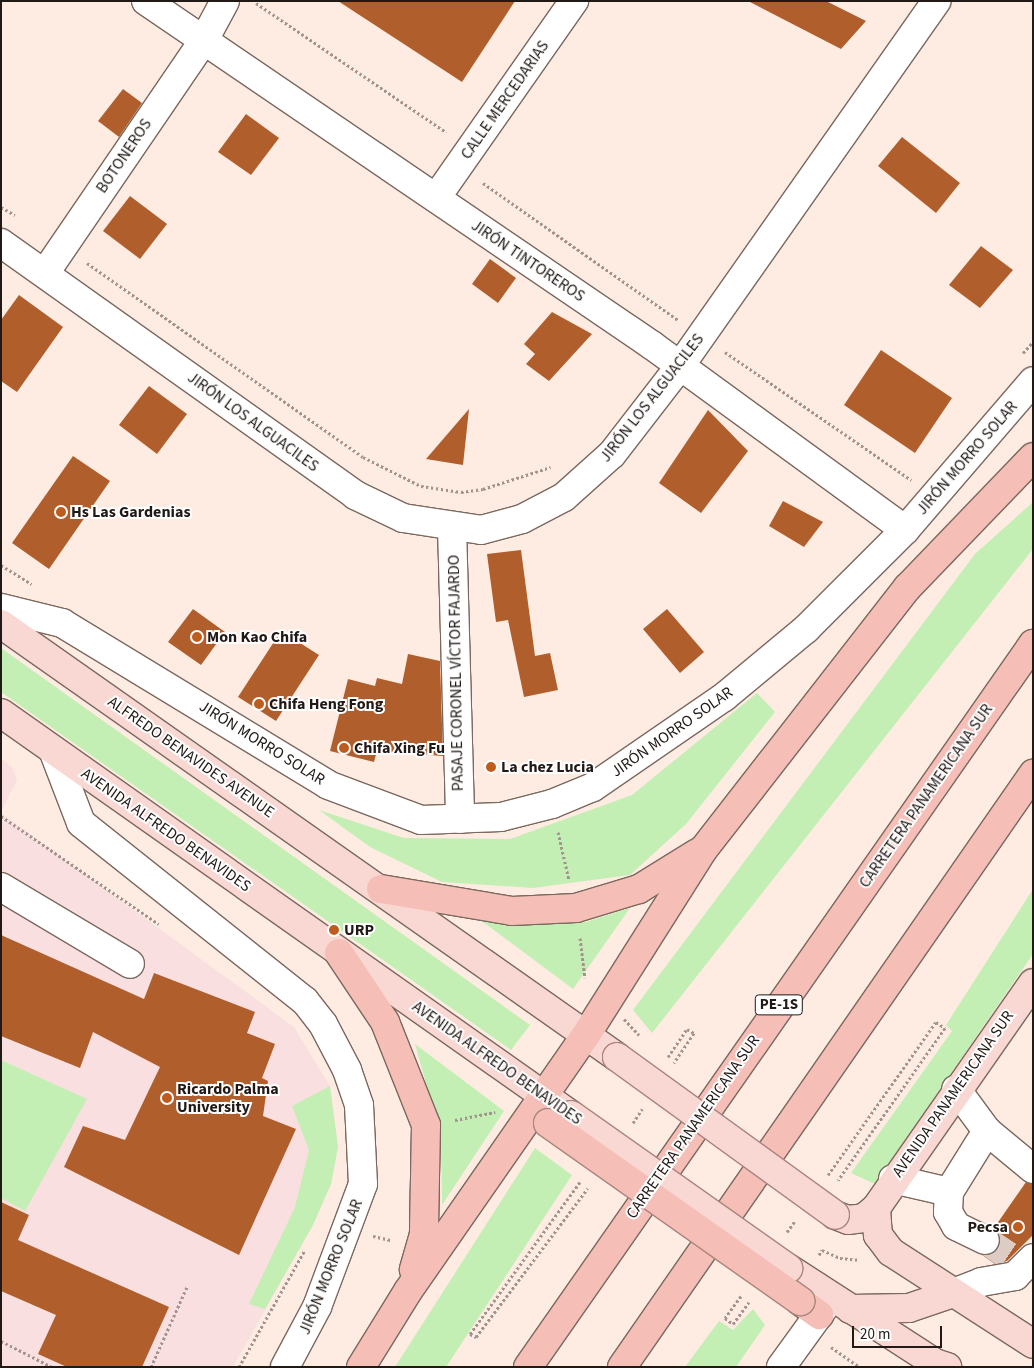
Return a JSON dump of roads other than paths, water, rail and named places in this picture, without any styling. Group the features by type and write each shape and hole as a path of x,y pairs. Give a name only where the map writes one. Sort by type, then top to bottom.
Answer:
{"highway":[{"path":"361,1367 408,1291 549,1112 586,1035 703,850 908,587 1033,457"},
{"name":"CARRETERA PANAMERICANA SUR","path":"528,1367 1033,644"},
{"path":"622,1367 1033,774"},
{"path":"381,889 512,911 576,908 639,889 703,850"},
{"path":"339,952 385,1022 426,1126 424,1234 408,1291"},
{"path":"549,1112 825,1306"}],"main road":[{"name":"ALFREDO BENAVIDES AVENUE","path":"1,624 381,889"},
{"path":"1,713 53,750"},
{"name":"AVENIDA ALFREDO BENAVIDES","path":"53,750 339,952 549,1112 788,1268 825,1306 940,1365"},
{"path":"381,889 617,1056 835,1215 848,1220 864,1218 876,1208"},
{"name":"AVENIDA PANAMERICANA SUR","path":"876,1208 893,1179 956,1088 1033,983"},
{"path":"876,1208 878,1235 891,1252 1033,1344"},
{"path":"825,1306 909,1308 953,1293"}],"street":[{"name":"JIRÓN TINTOREROS","path":"146,1 680,366 895,522"},
{"name":"BOTONEROS","path":"45,273 204,40 225,1"},
{"name":"CALLE MERCEDARIAS","path":"436,198 574,1"},
{"name":"JIRÓN LOS ALGUACILES","path":"3,249 45,273 355,495 403,518 452,527 490,528 522,519 564,497 612,454 680,366 937,1"},
{"name":"JIRÓN MORRO SOLAR","path":"1,608 62,623 328,785 422,820 501,817 552,804 593,787 651,751 806,629 895,522 1033,381"},
{"name":"PASAJE CORONEL VÍCTOR FAJARDO","path":"452,527 460,819"},
{"name":"JIRÓN MORRO SOLAR","path":"53,750 81,823 305,1001 323,1024 346,1070 359,1105 363,1184 317,1307 285,1367"},
{"path":"1,888 130,964"},
{"path":"956,1088 988,1131 1033,1169"},
{"path":"985,1240 956,1226 948,1212 949,1192 988,1131"},
{"path":"893,1179 949,1192"},
{"path":"953,1293 981,1282 1015,1276 1027,1265"},
{"path":"782,1367 825,1306"}],"tunnel":[{"path":"985,1240 1015,1260"}],"place":[{"name":"Hs Las Gardenias","path":"61,512"},
{"name":"Mon Kao Chifa","path":"197,637"},
{"name":"Chifa Heng Fong","path":"259,704"},
{"name":"Chifa Xing Fu","path":"344,748"},
{"name":"La chez Lucia","path":"491,767"},
{"name":"URP","path":"334,930"},
{"name":"Ricardo Palma University","path":"167,1098"},
{"name":"Pecsa","path":"1018,1227"}]}
